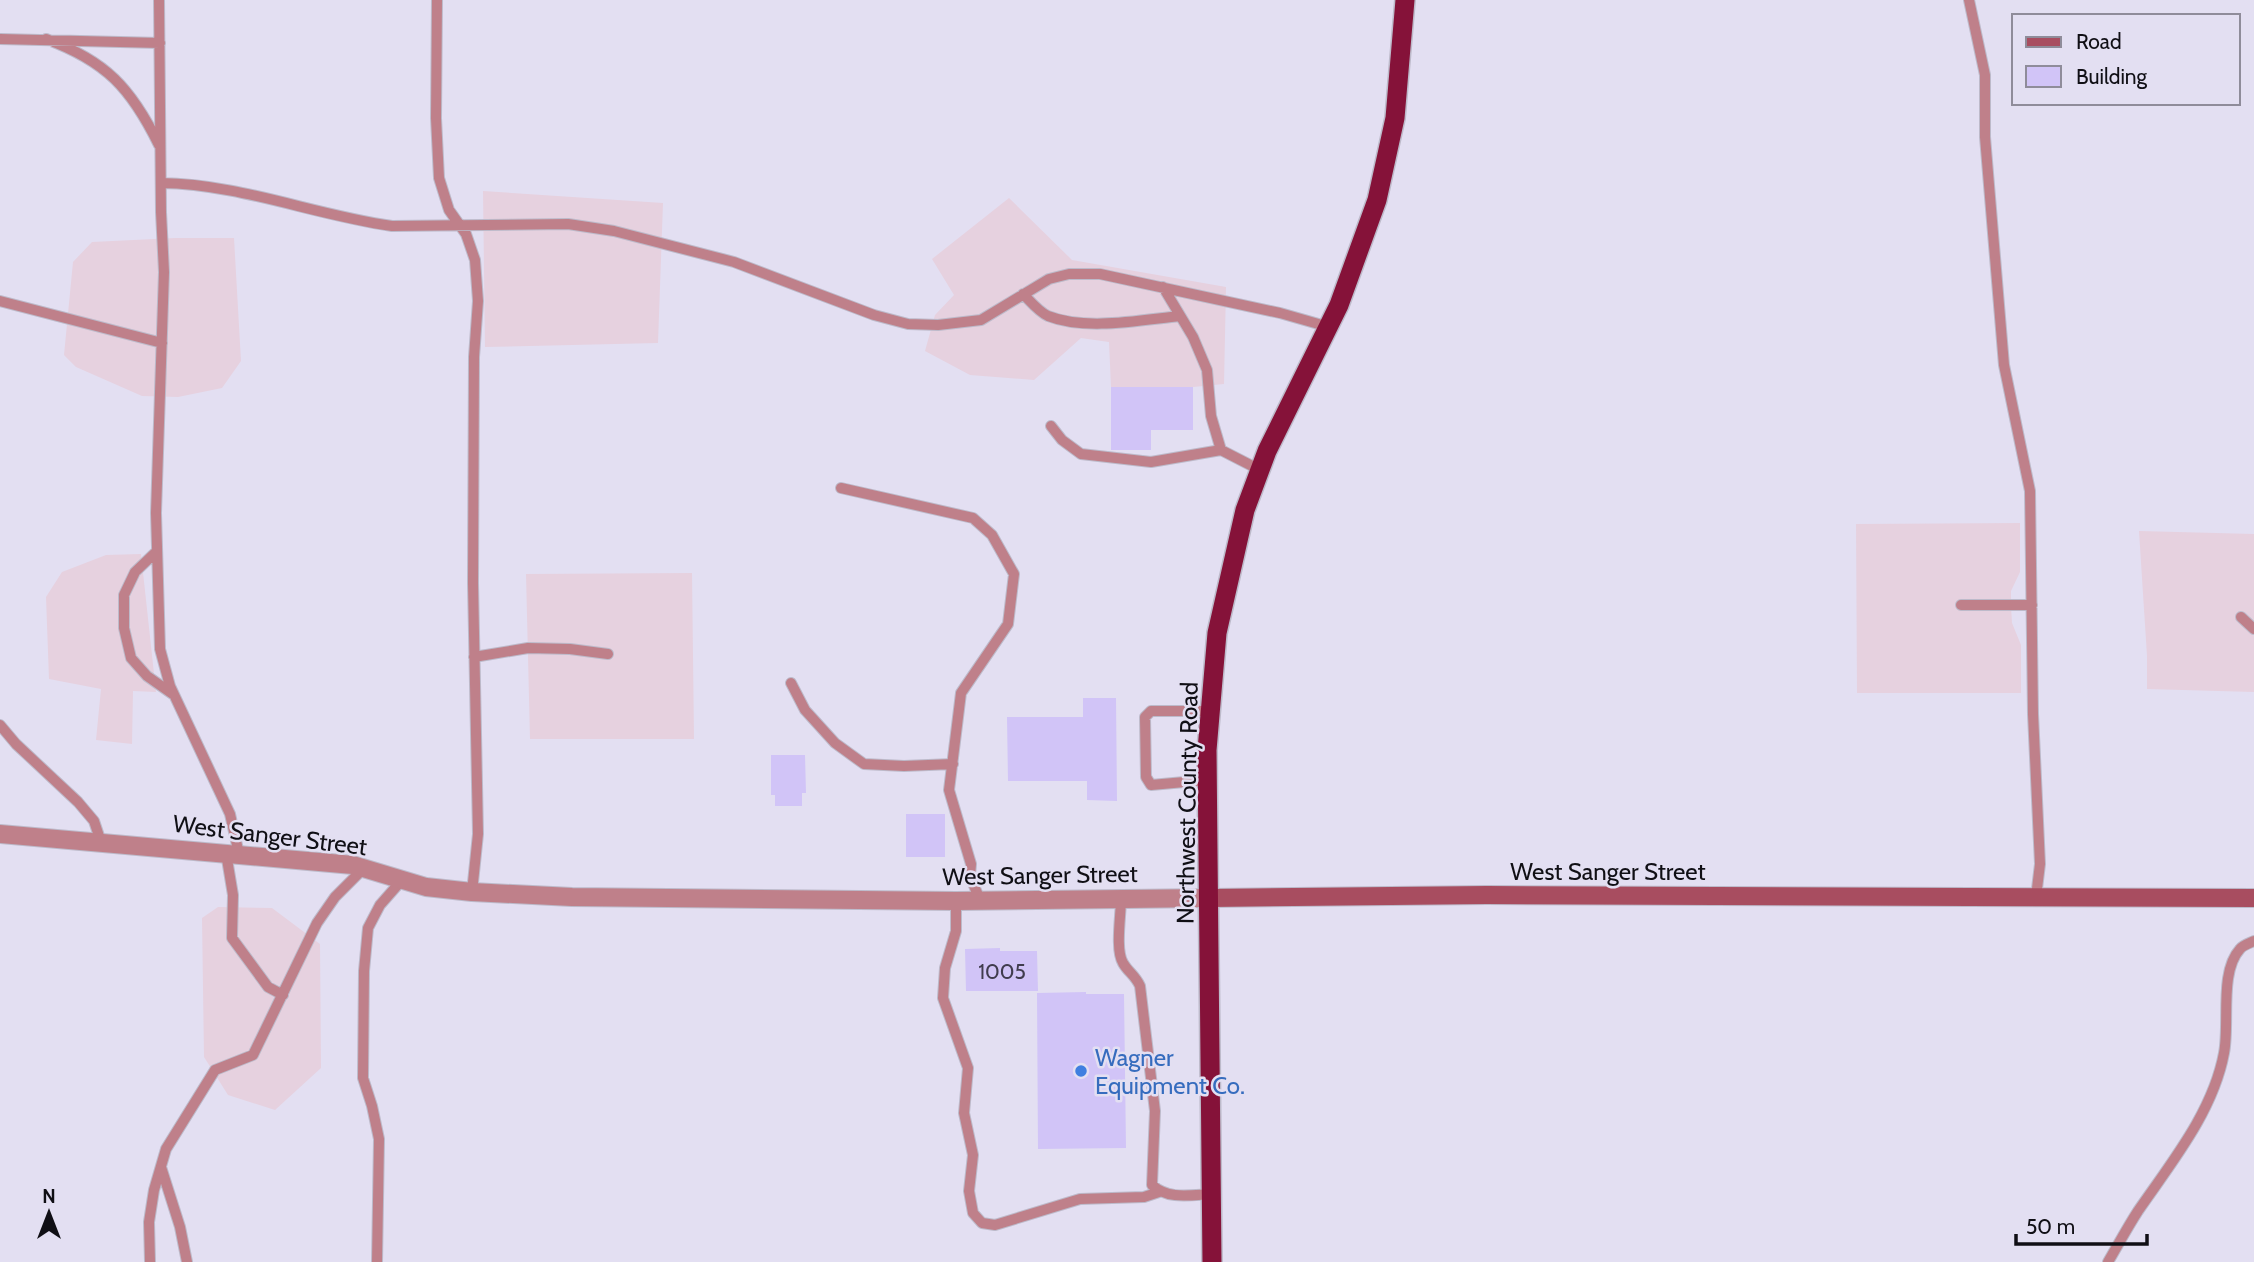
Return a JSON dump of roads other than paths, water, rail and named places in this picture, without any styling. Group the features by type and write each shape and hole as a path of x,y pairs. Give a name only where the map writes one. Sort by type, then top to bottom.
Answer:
{"highway":[{"name":"Northwest County Road","path":"1212,1262 1207,780 1209,711 1217,633 1245,510 1266,451 1329,327 1356,263 1377,200 1395,118 1405,0"}],"main road":[{"name":"West Sanger Street","path":"1209,898 1487,895 2254,898"}],"street":[{"name":"West Sanger Street","path":"0,834 353,865 426,887 472,892 572,897 956,901 1209,898"}],"lane":[{"path":"159,0 164,272 157,551 160,649 170,686 230,814 233,853 232,938 268,987 283,995"},
{"path":"437,0 436,118 439,178 449,211 466,234 475,260 478,301 474,370 474,657 478,834 472,892"},
{"path":"1969,0 1985,75 1985,136 2004,365 2030,491 2033,714 2040,863 2036,897"},
{"path":"0,38 160,43"},
{"path":"46,38 88,57 113,77 145,116 160,149"},
{"path":"161,183 190,183 225,189 363,222 392,226 568,224 614,231 734,262 874,315 908,324 938,325 981,320 1049,279 1069,274 1100,274 1329,327"},
{"path":"1163,287 1193,337 1207,370 1211,416 1221,450"},
{"path":"1023,294 1046,315 1078,322 1121,322 1180,316"},
{"path":"0,301 162,343"},
{"path":"1051,426 1062,440 1081,454 1151,462 1221,450 1260,470"},
{"path":"841,488 973,518 992,535 1014,573 1008,624 961,693 949,790 971,864 970,876 980,900"},
{"path":"157,551 135,572 124,596 124,628 131,658 147,676 175,696"},
{"path":"1961,605 2032,605"},
{"path":"2241,617 2254,629"},
{"path":"474,657 528,648 570,649 608,654"},
{"path":"791,683 805,710 835,743 864,764 953,764"},
{"path":"1207,780 1151,785 1146,777 1145,717 1151,711 1209,711"},
{"path":"0,725 16,744 78,802 94,821 101,842"},
{"path":"150,1262 149,1222 154,1190 166,1149 215,1070 254,1055 317,923 335,897 364,868"},
{"path":"377,1262 379,1139 363,1077 364,971 368,928 380,905 402,880"},
{"path":"1121,899 1119,950 1123,963 1136,975 1140,986 1155,1111 1152,1185 1160,1192 1174,1196 1211,1194"},
{"path":"956,901 956,931 945,968 943,998 968,1068 964,1113 973,1155 969,1191 973,1213 982,1223 995,1225 1080,1199 1144,1197 1160,1192"},
{"path":"2108,1262 2201,1116 2224,1053 2227,987 2232,963 2241,947 2254,941"},
{"path":"161,1166 180,1227 187,1262"}],"place":[{"name":"Wagner Equipment Co.","path":"1081,1071"}]}
